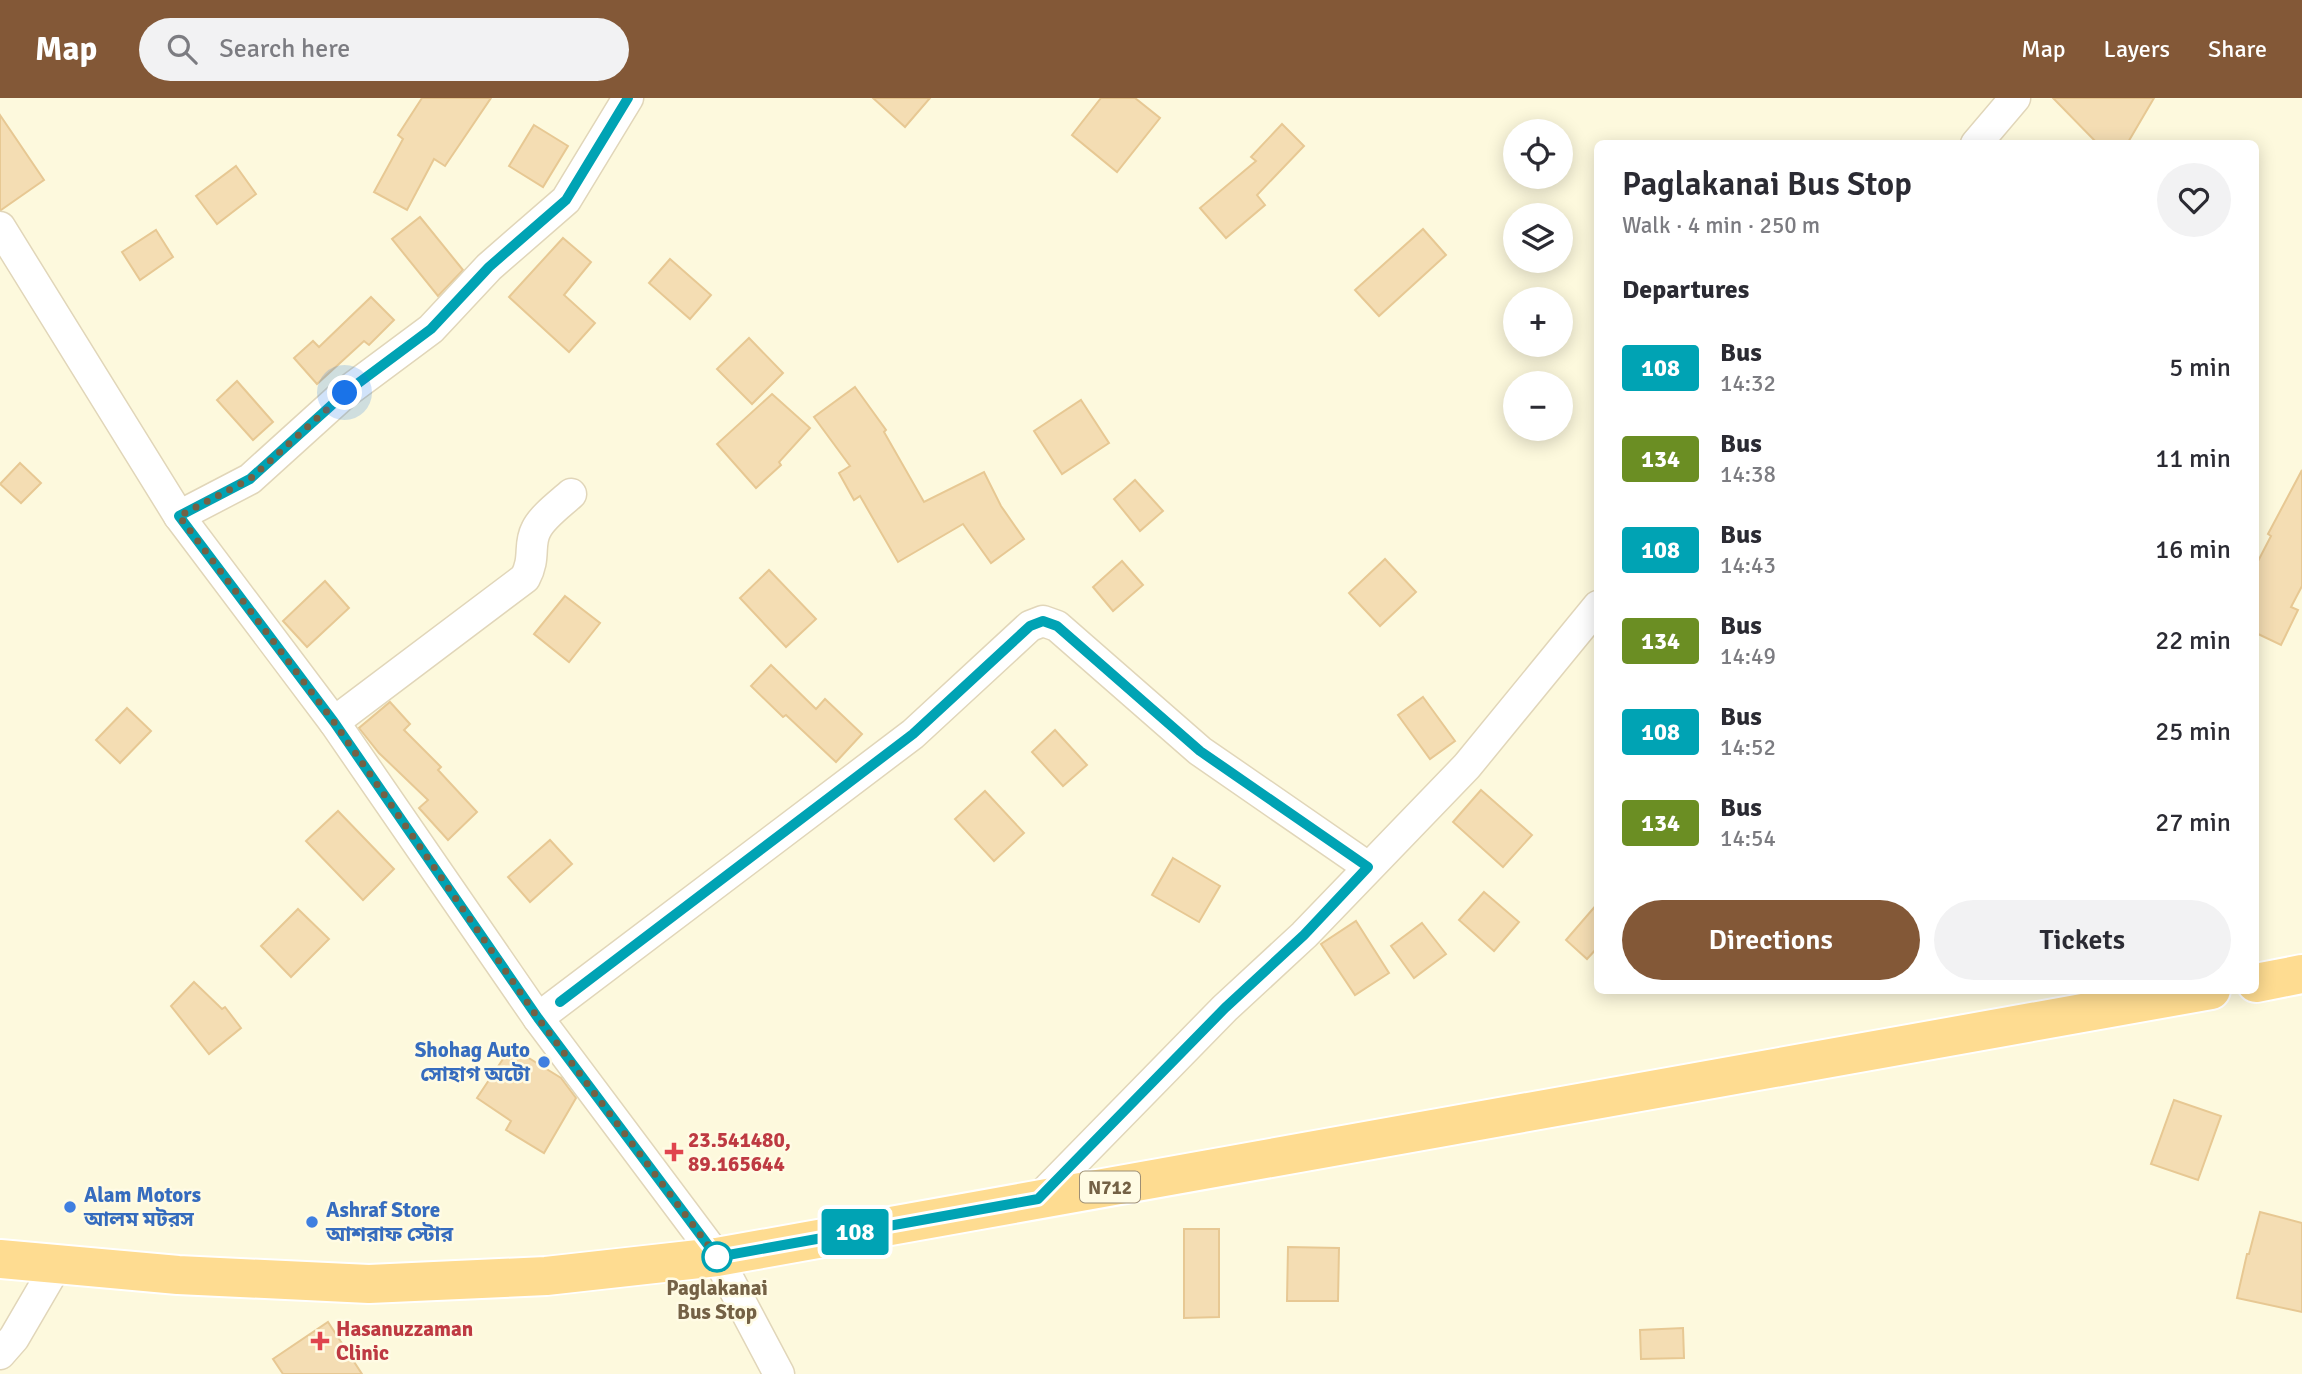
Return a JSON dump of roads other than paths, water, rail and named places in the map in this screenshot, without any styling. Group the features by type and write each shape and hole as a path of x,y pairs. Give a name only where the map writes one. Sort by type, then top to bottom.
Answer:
{"highway":[{"path":"2259,981 2302,974"},
{"name":"N712","path":"0,1259 178,1275 369,1284 546,1276 717,1257 2189,994"}],"street":[{"path":"179,516 250,479 345,393 431,329 489,267 566,200 628,98"},
{"path":"1979,140 2015,98"},
{"path":"5,245 179,516 334,722 538,1018 717,1257 779,1374"},
{"path":"334,722 525,578 532,565 533,538 537,527 570,494"},
{"path":"1038,1199 1225,1008 1304,935 1467,766 1594,611"},
{"path":"538,1018 913,734 1030,626 1043,621 1057,626 1200,751 1368,867"},
{"path":"0,1354 13,1338 56,1266"}],"place":[{"name":"Shohag Auto সোহাগ অটো","path":"544,1062"},
{"name":"23.541480, 89.165644","path":"674,1152"},
{"name":"Alam Motors আলম মটরস","path":"70,1207"},
{"name":"Ashraf Store আশরাফ স্টোর","path":"312,1222"},
{"name":"Paglakanai Bus Stop","path":"717,1257"},
{"name":"Hasanuzzaman Clinic","path":"320,1341"}]}
